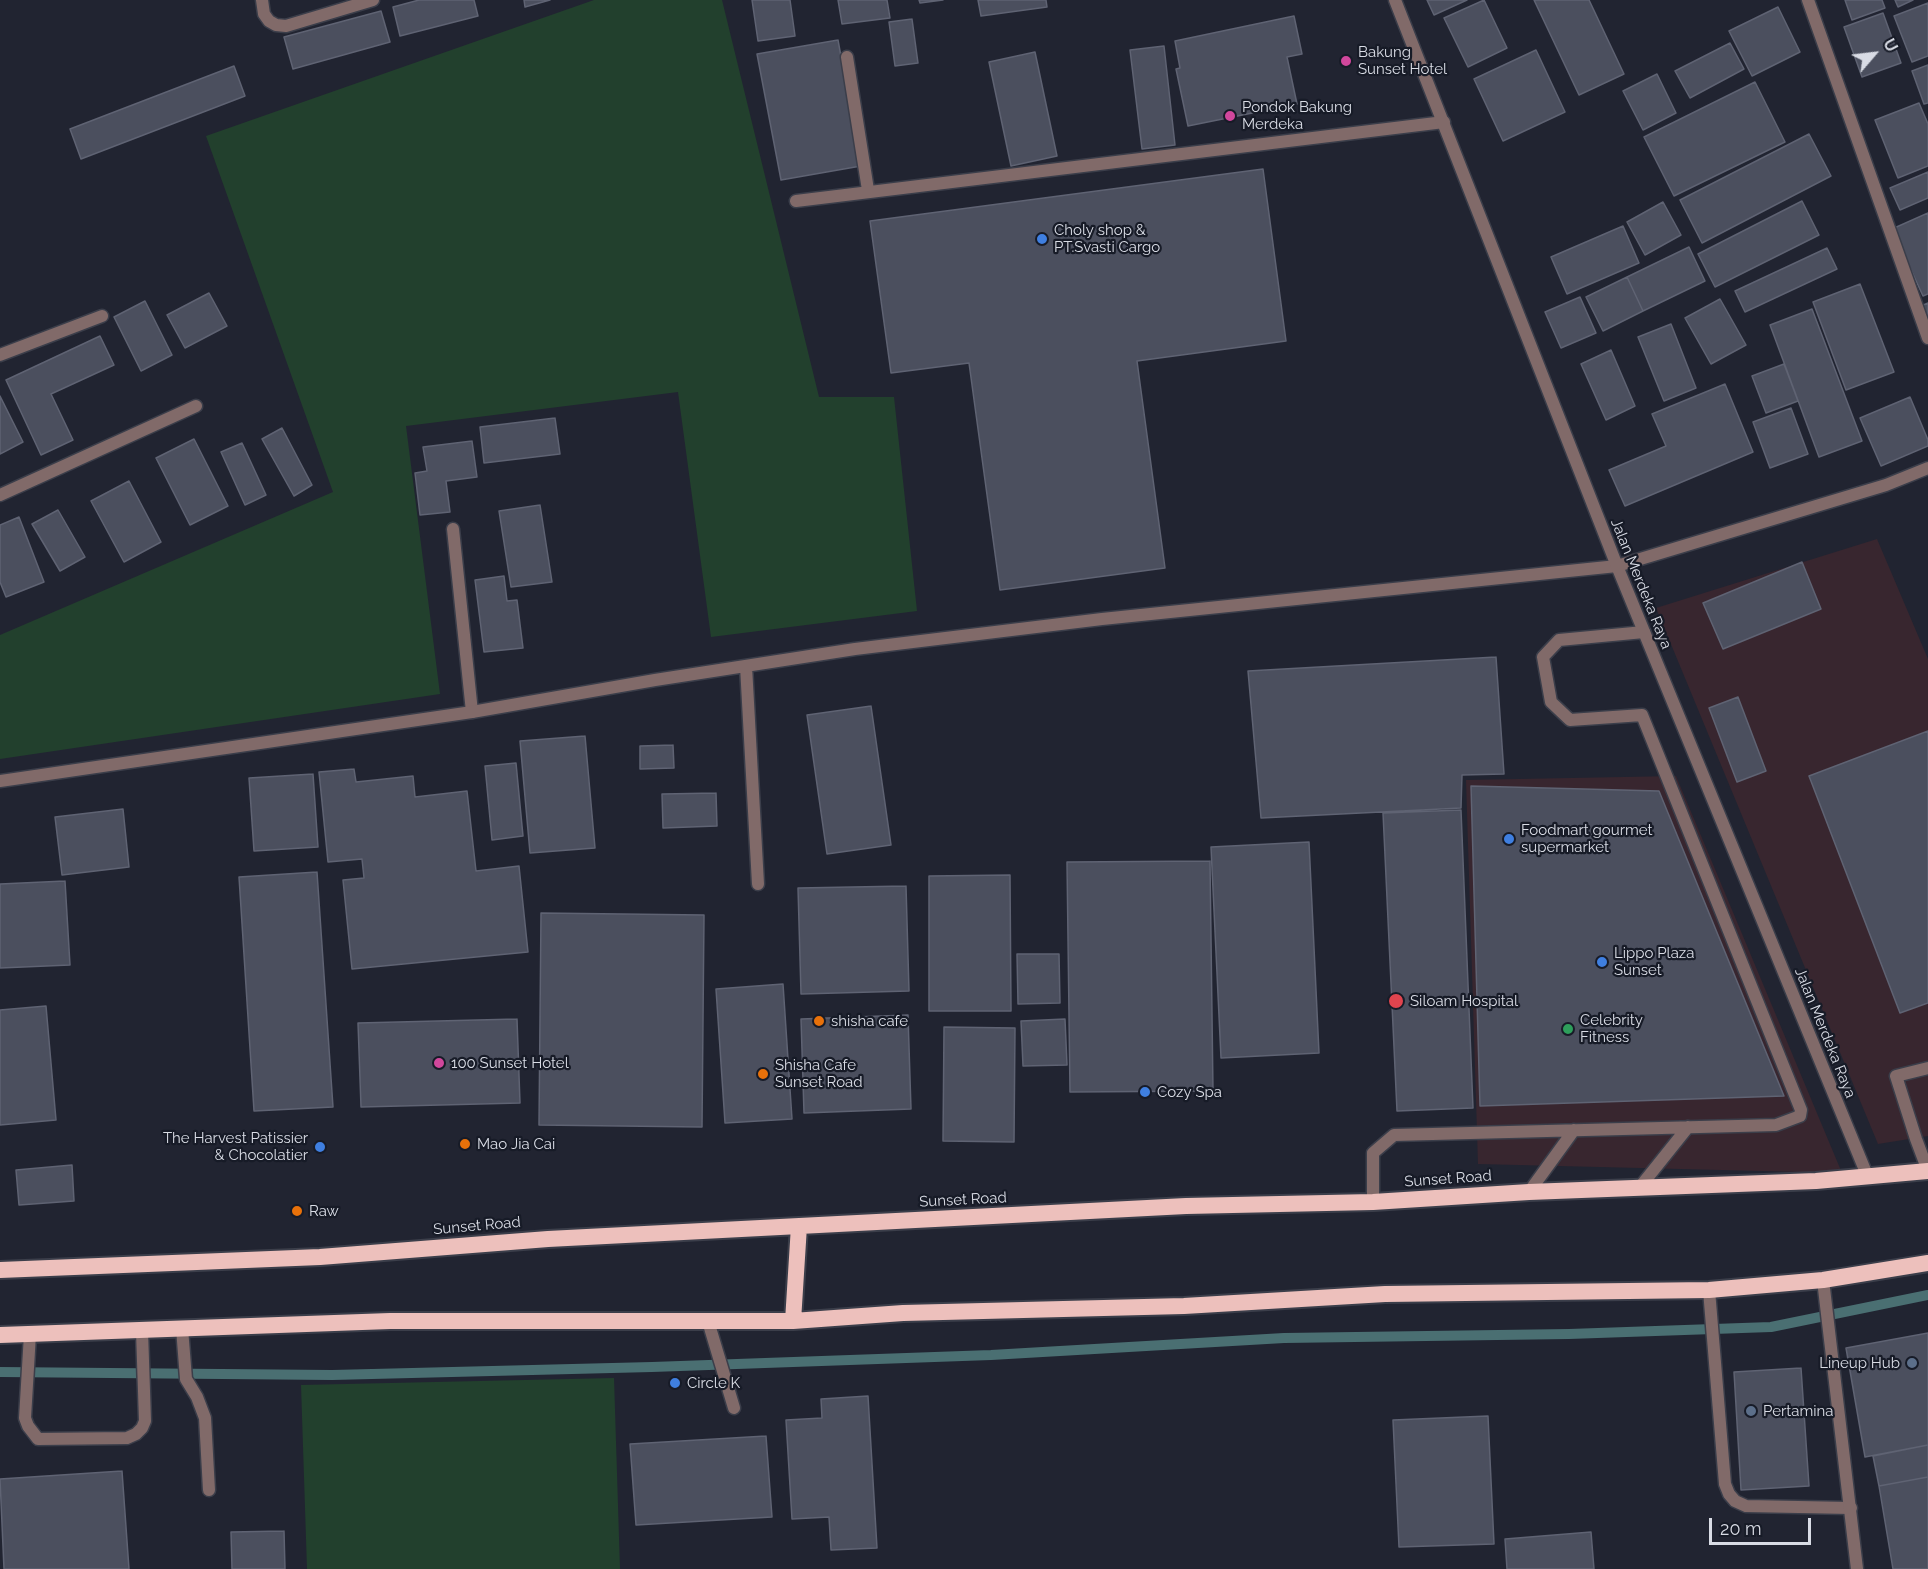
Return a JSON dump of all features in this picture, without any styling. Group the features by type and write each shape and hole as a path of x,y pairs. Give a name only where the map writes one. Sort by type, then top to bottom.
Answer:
{"highway":[{"name":"Sunset Road","path":"0,1270 320,1257 548,1239 1186,1206 1373,1202 1529,1192 1816,1181 1928,1171"},
{"path":"793,1321 799,1226"},
{"path":"0,1335 390,1321 793,1321 903,1313 1184,1306 1385,1294 1709,1290 1823,1280 1928,1263"}],"street":[{"path":"262,0 264,14 276,26 286,26 373,0"},
{"name":"Jalan Merdeka Raya","path":"1395,0 1617,566 1867,1175"},
{"path":"1808,0 1928,338"},
{"path":"848,57 868,190"},
{"path":"796,201 868,190 1444,122"},
{"path":"0,355 102,316"},
{"path":"0,495 196,406"},
{"path":"0,781 472,712 855,649 1102,619 1617,566 1886,485 1928,468"},
{"path":"453,529 472,712"},
{"path":"1373,1202 1373,1153 1394,1136 1776,1125 1800,1116 1801,1110 1642,715 1570,720 1551,702 1543,657 1559,640 1644,632"},
{"path":"746,666 758,884"},
{"path":"1928,1068 1896,1076 1928,1171"},
{"path":"1640,1187 1688,1128"},
{"path":"1529,1192 1574,1130"},
{"path":"1823,1280 1857,1569"},
{"path":"1709,1290 1725,1484 1729,1494 1735,1501 1746,1506 1851,1508"},
{"path":"708,1321 734,1408"},
{"path":"182,1328 186,1378 205,1418 209,1490"},
{"path":"30,1334 25,1418 32,1433 38,1439 127,1438 136,1434 145,1421 142,1331"}],"shaded area":[{"path":"1877,539 1928,659 1928,1136 1878,1144 1656,608"},
{"name":"Lippo Plaza Sunset","path":"1676,776 1842,1173 1478,1164 1466,780"}],"green space":[{"path":"594,0 722,0 819,397 894,397 917,611 711,637 678,392 406,426 440,694 0,759 0,635 333,492 206,136"},
{"path":"614,1378 620,1569 307,1569 301,1385"}],"building":[{"path":"419,0 474,0 478,16 400,36 393,7"},
{"path":"524,0 550,0 525,7"},
{"path":"752,0 790,0 795,36 758,41"},
{"path":"838,0 887,0 890,18 842,24"},
{"path":"919,0 943,0 920,3"},
{"path":"978,0 1046,0 1047,7 981,16"},
{"path":"1427,0 1467,0 1434,15"},
{"path":"1484,0 1507,48 1468,67 1444,18"},
{"path":"1534,0 1589,0 1624,74 1579,95"},
{"path":"1845,0 1882,0 1885,8 1852,20"},
{"path":"1895,0 1913,0 1898,7"},
{"path":"1928,3 1928,56 1912,62 1894,16"},
{"path":"1778,7 1800,52 1752,76 1729,31"},
{"path":"381,11 390,42 293,69 284,37"},
{"path":"1883,13 1901,63 1862,77 1844,27"},
{"path":"1294,16 1302,54 1287,57 1297,104 1188,126 1176,69 1180,68 1175,41"},
{"path":"912,19 918,63 895,66 889,22"},
{"path":"838,40 861,166 781,180 757,54"},
{"path":"1730,43 1744,69 1690,98 1675,71"},
{"path":"1164,46 1175,145 1142,149 1130,50"},
{"path":"1536,50 1565,112 1503,141 1474,79"},
{"path":"1035,52 1057,156 1011,166 989,62"},
{"path":"1928,65 1928,103 1924,104 1912,71"},
{"path":"234,66 245,96 81,159 70,129"},
{"path":"1657,74 1676,113 1643,130 1623,91"},
{"path":"1755,82 1785,142 1674,196 1644,137"},
{"path":"1919,103 1928,124 1928,166 1898,178 1875,120"},
{"path":"1809,134 1831,176 1702,243 1680,200"},
{"path":"1263,169 1286,341 1137,361 1165,568 1000,590 969,363 891,373 870,221"},
{"path":"1928,172 1928,198 1900,210 1890,188"},
{"path":"1802,201 1819,235 1715,287 1698,254"},
{"path":"1663,202 1681,235 1645,255 1627,222"},
{"path":"1928,213 1928,294 1923,296 1892,229"},
{"path":"1623,226 1639,263 1567,294 1551,257"},
{"path":"1689,247 1705,281 1643,311 1627,277"},
{"path":"1827,248 1837,269 1745,312 1735,291"},
{"path":"1627,277 1643,311 1603,331 1586,297"},
{"path":"1860,284 1894,372 1846,390 1813,302"},
{"path":"209,293 227,326 185,348 167,315"},
{"path":"1580,297 1596,333 1561,348 1545,312"},
{"path":"1720,299 1746,345 1711,364 1685,318"},
{"path":"145,301 172,355 141,371 114,317"},
{"path":"1928,303 1928,323 1921,306"},
{"path":"1812,309 1862,441 1819,457 1770,325"},
{"path":"1671,324 1696,388 1664,401 1638,337"},
{"path":"100,336 114,365 51,394 73,440 41,455 6,380"},
{"path":"1611,350 1635,406 1606,420 1581,364"},
{"path":"1784,364 1798,401 1766,413 1752,376"},
{"path":"1725,384 1753,452 1625,506 1609,470 1666,446 1652,414"},
{"path":"0,396 23,442 0,454"},
{"path":"1910,397 1928,440 1928,446 1881,466 1860,418"},
{"path":"1791,408 1808,454 1770,468 1753,422"},
{"path":"555,418 560,454 484,463 480,427"},
{"path":"282,428 312,485 294,496 262,439"},
{"path":"194,439 228,506 190,525 156,458"},
{"path":"472,441 477,477 446,481 450,512 420,515 415,473 427,471 423,447"},
{"path":"242,443 266,495 245,505 221,452"},
{"path":"129,481 161,542 124,562 91,501"},
{"path":"540,505 552,582 511,587 499,511"},
{"path":"58,510 85,557 60,571 32,524"},
{"path":"19,517 44,582 6,597 0,582 0,525"},
{"path":"1802,562 1821,609 1723,649 1703,603"},
{"path":"504,576 507,601 517,600 523,648 484,652 475,580"},
{"path":"1496,657 1504,774 1462,775 1461,808 1261,818 1248,671"},
{"path":"1738,697 1766,771 1737,782 1709,708"},
{"path":"871,706 891,845 827,854 807,715"},
{"path":"1928,731 1928,1003 1900,1013 1809,776"},
{"path":"585,736 595,848 530,853 520,741"},
{"path":"673,745 674,768 640,769 640,746"},
{"path":"516,763 523,836 492,840 485,766"},
{"path":"354,769 356,782 413,776 415,797 467,791 476,871 519,866 528,952 352,969 343,880 364,878 362,859 328,862 319,772"},
{"path":"313,774 318,847 254,851 249,778"},
{"name":"Lippo Plaza Sunset","path":"1471,786 1659,791 1784,1096 1480,1106"},
{"path":"716,793 717,826 663,828 662,794"},
{"path":"123,809 129,867 62,875 55,817"},
{"path":"1461,810 1473,1108 1397,1111 1383,813"},
{"path":"1309,842 1319,1053 1221,1058 1211,847"},
{"path":"1210,861 1213,1091 1070,1092 1067,862"},
{"path":"317,872 333,1107 254,1111 239,877"},
{"path":"1010,875 1011,1011 929,1011 929,876"},
{"path":"65,881 70,965 0,968 0,884"},
{"path":"906,886 909,991 801,994 798,888"},
{"path":"541,913 704,915 702,1127 539,1125"},
{"path":"1017,954 1059,954 1060,1003 1018,1004"},
{"path":"783,984 792,1119 725,1123 716,989"},
{"path":"46,1006 56,1120 0,1125 0,1010"},
{"path":"908,1015 911,1109 804,1113 801,1019"},
{"name":"100 Sunset Hotel","path":"517,1019 520,1103 361,1107 358,1023"},
{"path":"1065,1019 1067,1065 1023,1066 1021,1021"},
{"path":"944,1027 1015,1028 1014,1142 943,1141"},
{"path":"72,1165 74,1201 19,1205 16,1170"},
{"path":"1928,1333 1928,1445 1865,1457 1846,1348"},
{"path":"1801,1368 1809,1486 1741,1490 1734,1372"},
{"path":"868,1396 877,1548 831,1550 829,1517 792,1519 786,1420 822,1418 821,1399"},
{"path":"1488,1416 1494,1544 1399,1547 1393,1420"},
{"path":"766,1436 772,1517 636,1525 630,1444"},
{"path":"1928,1445 1928,1477 1879,1486 1873,1456"},
{"path":"122,1471 129,1569 4,1569 0,1479"},
{"path":"1928,1477 1928,1569 1893,1569 1879,1486"},
{"path":"284,1531 285,1569 232,1569 231,1532"},
{"path":"1591,1532 1594,1569 1507,1569 1505,1539"}],"waterway":[{"path":"0,1372 332,1375 652,1367 991,1355 1284,1338 1569,1334 1771,1327 1928,1295"}],"place":[{"name":"Bakung Sunset Hotel","path":"1346,61"},
{"name":"Pondok Bakung Merdeka","path":"1230,116"},
{"name":"Choly shop & PT.Svasti Cargo","path":"1042,239"},
{"name":"Foodmart gourmet supermarket","path":"1509,839"},
{"name":"Lippo Plaza Sunset","path":"1602,962"},
{"name":"Siloam Hospital","path":"1396,1001"},
{"name":"shisha cafe","path":"819,1021"},
{"name":"Celebrity Fitness","path":"1568,1029"},
{"name":"100 Sunset Hotel","path":"439,1063"},
{"name":"Shisha Cafe Sunset Road","path":"763,1074"},
{"name":"Cozy Spa","path":"1145,1092"},
{"name":"Mao Jia Cai","path":"465,1144"},
{"name":"The Harvest Patissier & Chocolatier","path":"320,1147"},
{"name":"Raw","path":"297,1211"},
{"name":"Lineup Hub","path":"1912,1363"},
{"name":"Circle K","path":"675,1383"},
{"name":"Pertamina","path":"1751,1411"}]}
